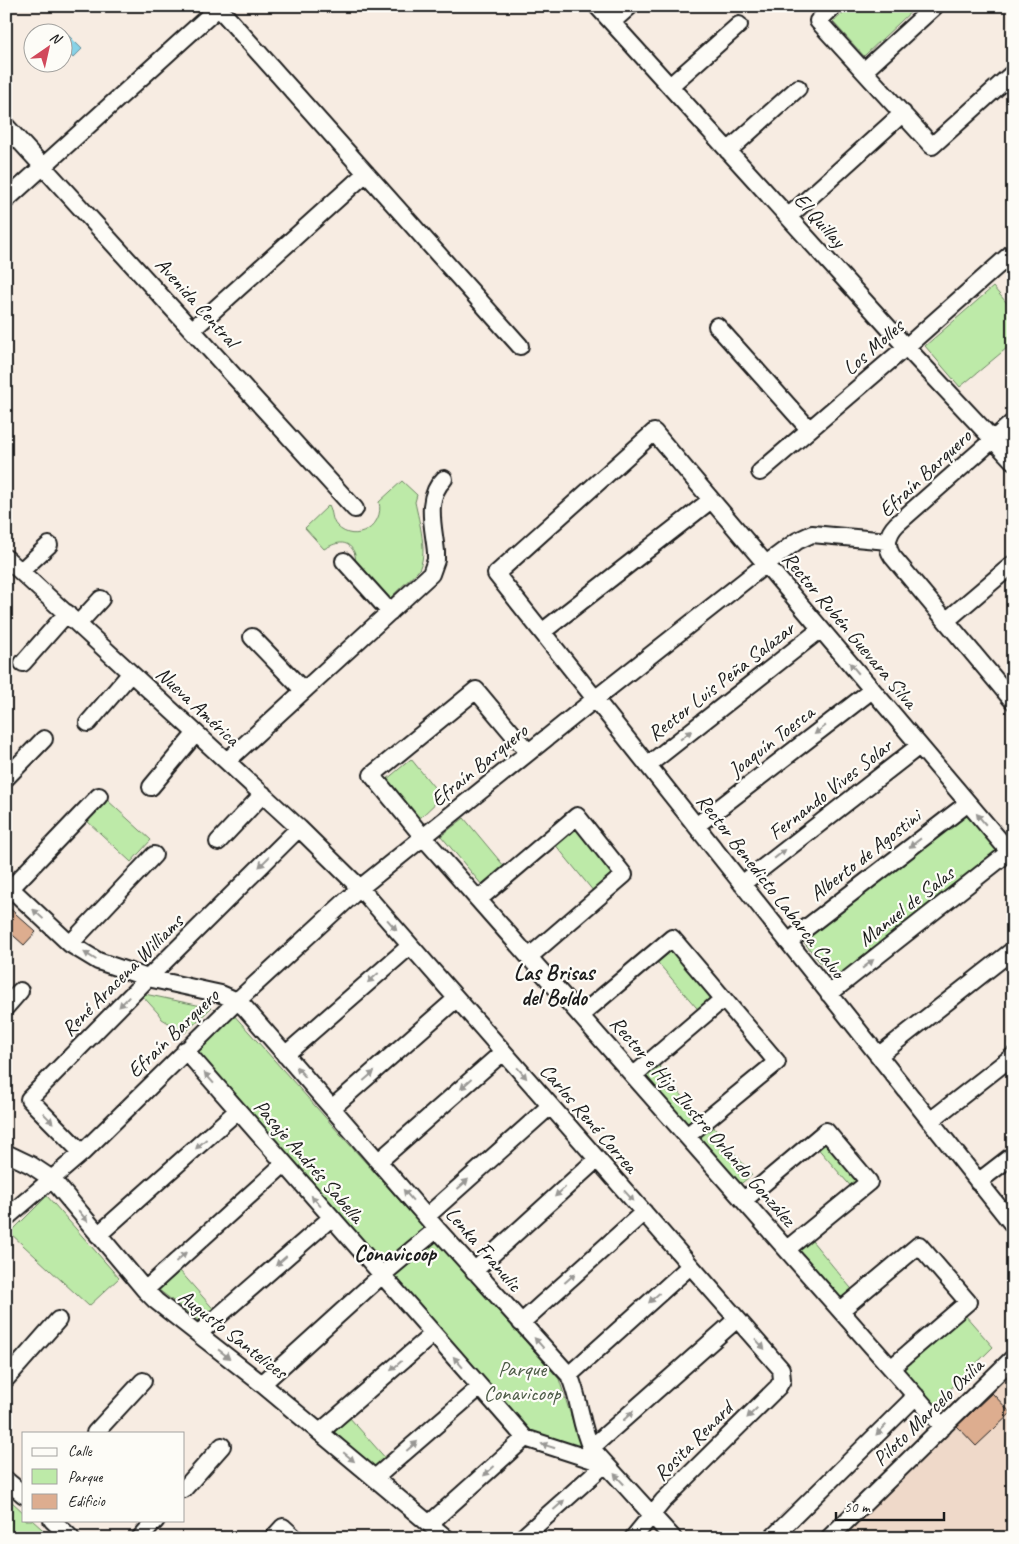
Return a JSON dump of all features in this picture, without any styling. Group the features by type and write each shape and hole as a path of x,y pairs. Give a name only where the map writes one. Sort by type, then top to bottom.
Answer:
{"street":[{"name":"El Quillay","path":"597,6 906,347 1013,461"},
{"path":"612,22 630,6"},
{"path":"834,6 818,21 932,146 1013,73"},
{"path":"864,71 935,6"},
{"path":"6,200 218,7 520,346"},
{"path":"670,86 739,25"},
{"path":"728,151 798,88"},
{"path":"788,217 902,113"},
{"name":"Avenida Central","path":"6,126 356,508"},
{"path":"193,329 366,173"},
{"name":"Los Molles","path":"760,472 1013,252"},
{"path":"717,326 809,429"},
{"name":"Efraín Barquero","path":"6,1218 82,1153 185,1050 360,888 595,699 797,540 812,534 888,540 889,534 897,524 1013,422"},
{"name":"Rector Rubén Guevara Silva","path":"496,574 654,432 1011,854"},
{"path":"227,761 426,579 434,568 436,552 432,500 436,488 444,479"},
{"path":"542,632 711,500"},
{"path":"888,540 892,556 1013,701"},
{"path":"21,572 49,545"},
{"name":"Nueva América","path":"6,558 263,794 360,888"},
{"path":"344,560 390,612"},
{"path":"946,621 1013,564"},
{"name":"Rector Benedicto Labarca Calvo","path":"496,574 1013,1225"},
{"path":"23,663 72,619 101,599"},
{"name":"Rector Luis Peña Salazar","path":"648,765 821,630"},
{"path":"252,637 303,690"},
{"path":"88,723 131,673"},
{"name":"Rector e Hijo Ilustre Orlando González","path":"528,752 476,690 372,775 424,837 943,1427"},
{"name":"Joaquín Toesca","path":"696,826 872,690"},
{"path":"151,787 196,733"},
{"path":"6,778 44,738"},
{"name":"Fernando Vives Solar","path":"742,884 920,746"},
{"path":"218,842 263,794"},
{"path":"99,796 8,886 70,944 106,965 148,978 221,994 237,1001"},
{"name":"Alberto de Agostini","path":"788,942 968,803"},
{"path":"479,899 577,816 624,875 530,956"},
{"name":"René Aracena Williams","path":"82,1153 29,1099 299,828"},
{"name":"Manuel de Salas","path":"829,994 1011,854"},
{"path":"70,944 154,855"},
{"name":"Carlos René Correa","path":"360,888 779,1366 783,1376"},
{"path":"581,1015 672,938 777,1062 687,1136"},
{"path":"286,1054 410,946"},
{"path":"878,1056 1013,950"},
{"path":"6,1007 20,991"},
{"path":"332,1108 456,999"},
{"path":"634,1075 723,999"},
{"name":"Lenka Franulic","path":"237,1001 286,1054 432,1223 569,1375 574,1386 584,1432 591,1448 673,1538"},
{"name":"Pasaje Andrés Sabella","path":"185,1050 525,1438"},
{"path":"380,1162 503,1052"},
{"path":"930,1121 1013,1056"},
{"path":"262,1384 382,1275 550,1106"},
{"path":"98,1235 237,1111"},
{"path":"744,1200 826,1132 869,1182 787,1249"},
{"name":"Augusto Santelices","path":"6,1153 32,1164 52,1179 145,1290 262,1384 446,1538"},
{"path":"978,1182 1013,1155"},
{"path":"474,1270 596,1159"},
{"path":"145,1290 284,1164"},
{"path":"521,1323 644,1212"},
{"path":"198,1334 331,1218"},
{"path":"841,1310 919,1245 968,1302 891,1368"},
{"path":"569,1375 690,1266"},
{"path":"591,1448 737,1318"},
{"path":"6,1379 58,1320"},
{"path":"320,1432 433,1334"},
{"name":"Piloto Marcelo Oxilia","path":"830,1538 1013,1358"},
{"name":"Rosita Renard","path":"633,1538 663,1501 778,1387 783,1376"},
{"path":"96,1432 143,1380"},
{"path":"375,1478 480,1387"},
{"name":"Piloto Marcelo Oxilia","path":"772,1538 916,1396"},
{"path":"429,1524 525,1438 605,1464"},
{"path":"185,1488 222,1446"},
{"path":"522,1538 605,1464"},
{"path":"54,1522 71,1538"},
{"path":"140,1538 154,1522"},
{"path":"278,1532 295,1538"}],"shaded area":[{"path":"1013,1365 1013,1538 840,1538 924,1457 954,1423"}],"green space":[{"path":"851,6 917,6 864,56 833,22"},
{"path":"993,287 1013,310 1013,343 960,387 925,346"},
{"path":"402,481 417,495 415,502 422,538 423,556 418,571 389,599 358,567 354,552 348,545 340,543 324,549 305,528 329,505 335,524 344,531 352,534 367,530 378,519 380,511 379,502"},
{"path":"411,759 442,797 419,819 386,780"},
{"path":"106,799 151,840 131,862 86,820"},
{"path":"967,815 998,852 835,981 803,941"},
{"path":"464,818 504,866 482,885 441,836"},
{"path":"576,825 616,874 594,892 554,843"},
{"path":"671,942 720,999 702,1014 653,957"},
{"path":"140,993 211,1008 185,1033 162,1019"},
{"name":"Parque Conavicoop","path":"232,1013 559,1379 584,1456 527,1431 193,1049"},
{"path":"657,1063 697,1115 685,1128 643,1075"},
{"path":"711,1124 752,1175 738,1186 695,1137"},
{"path":"827,1136 865,1181 854,1190 815,1145"},
{"path":"47,1196 119,1278 89,1306 10,1233"},
{"path":"808,1236 855,1293 845,1302 796,1246"},
{"path":"180,1271 217,1313 204,1325 159,1290"},
{"path":"965,1315 993,1347 933,1406 901,1367"},
{"path":"349,1417 388,1461 377,1470 332,1432"},
{"path":"11,1501 22,1511 22,1522 34,1522 52,1538 6,1538 6,1506"}],"water":[{"path":"72,39 82,49 72,57"}],"building":[{"path":"6,905 36,932 24,945 6,929"},
{"path":"992,1393 1011,1413 976,1446 957,1426"}],"district":[{"name":"Las Brisas del Boldo","path":"554,984"},
{"name":"Conavicoop","path":"395,1253"}]}
